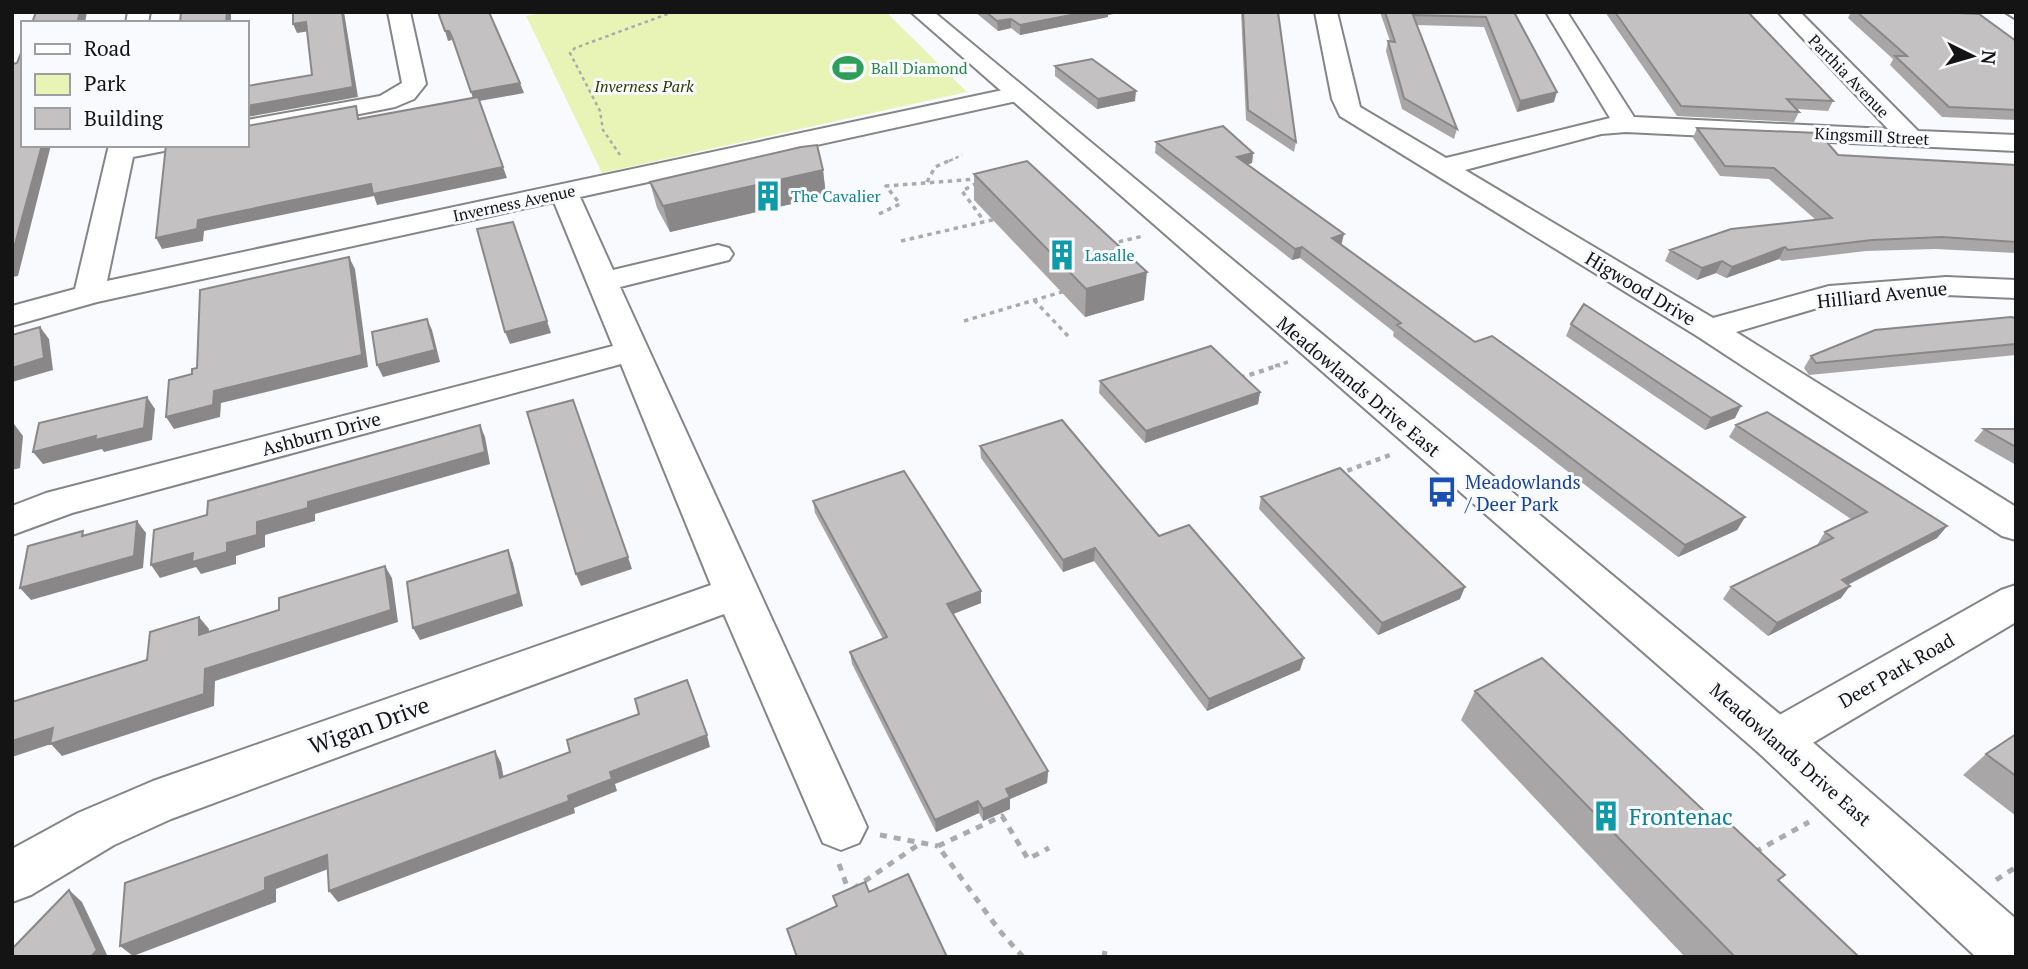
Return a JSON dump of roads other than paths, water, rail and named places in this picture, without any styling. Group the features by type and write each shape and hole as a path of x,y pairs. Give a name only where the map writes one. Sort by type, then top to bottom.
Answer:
{"street":[{"path":"248,128 386,102 405,94 414,84 399,12"},
{"name":"Meadowlands Drive East","path":"923,12 1174,229 1777,740 2016,956"},
{"name":"Higwood Drive","path":"1326,12 1349,111 1709,329 2016,526"},
{"path":"1556,12 1626,124"},
{"name":"Parthia Avenue","path":"1788,12 1911,138"},
{"name":"Inverness Avenue","path":"12,316 91,294 1017,94"},
{"path":"784,116 798,140"},
{"name":"Kingsmill Street","path":"1441,168 1600,126 1626,124 2016,143"},
{"path":"91,294 93,274 122,148"},
{"path":"564,192 736,593 841,827"},
{"path":"603,282 718,254"},
{"name":"Hilliard Avenue","path":"1709,329 1829,295 1947,286 2016,289"},
{"name":"Ashburn Drive","path":"12,521 60,502 632,351"},
{"name":"Wigan Drive","path":"12,877 96,829 153,803 736,593"},
{"name":"Deer Park Road","path":"1777,740 2016,601"}],"place":[{"name":"Ball Diamond","path":"848,68"},
{"name":"The Cavalier","path":"768,196"},
{"name":"Lasalle","path":"1062,255"},
{"name":"Meadowlands / Deer Park","path":"1442,492"},
{"name":"Frontenac","path":"1606,816"}],"park label":[{"name":"Inverness Park","path":"644,86"}]}
